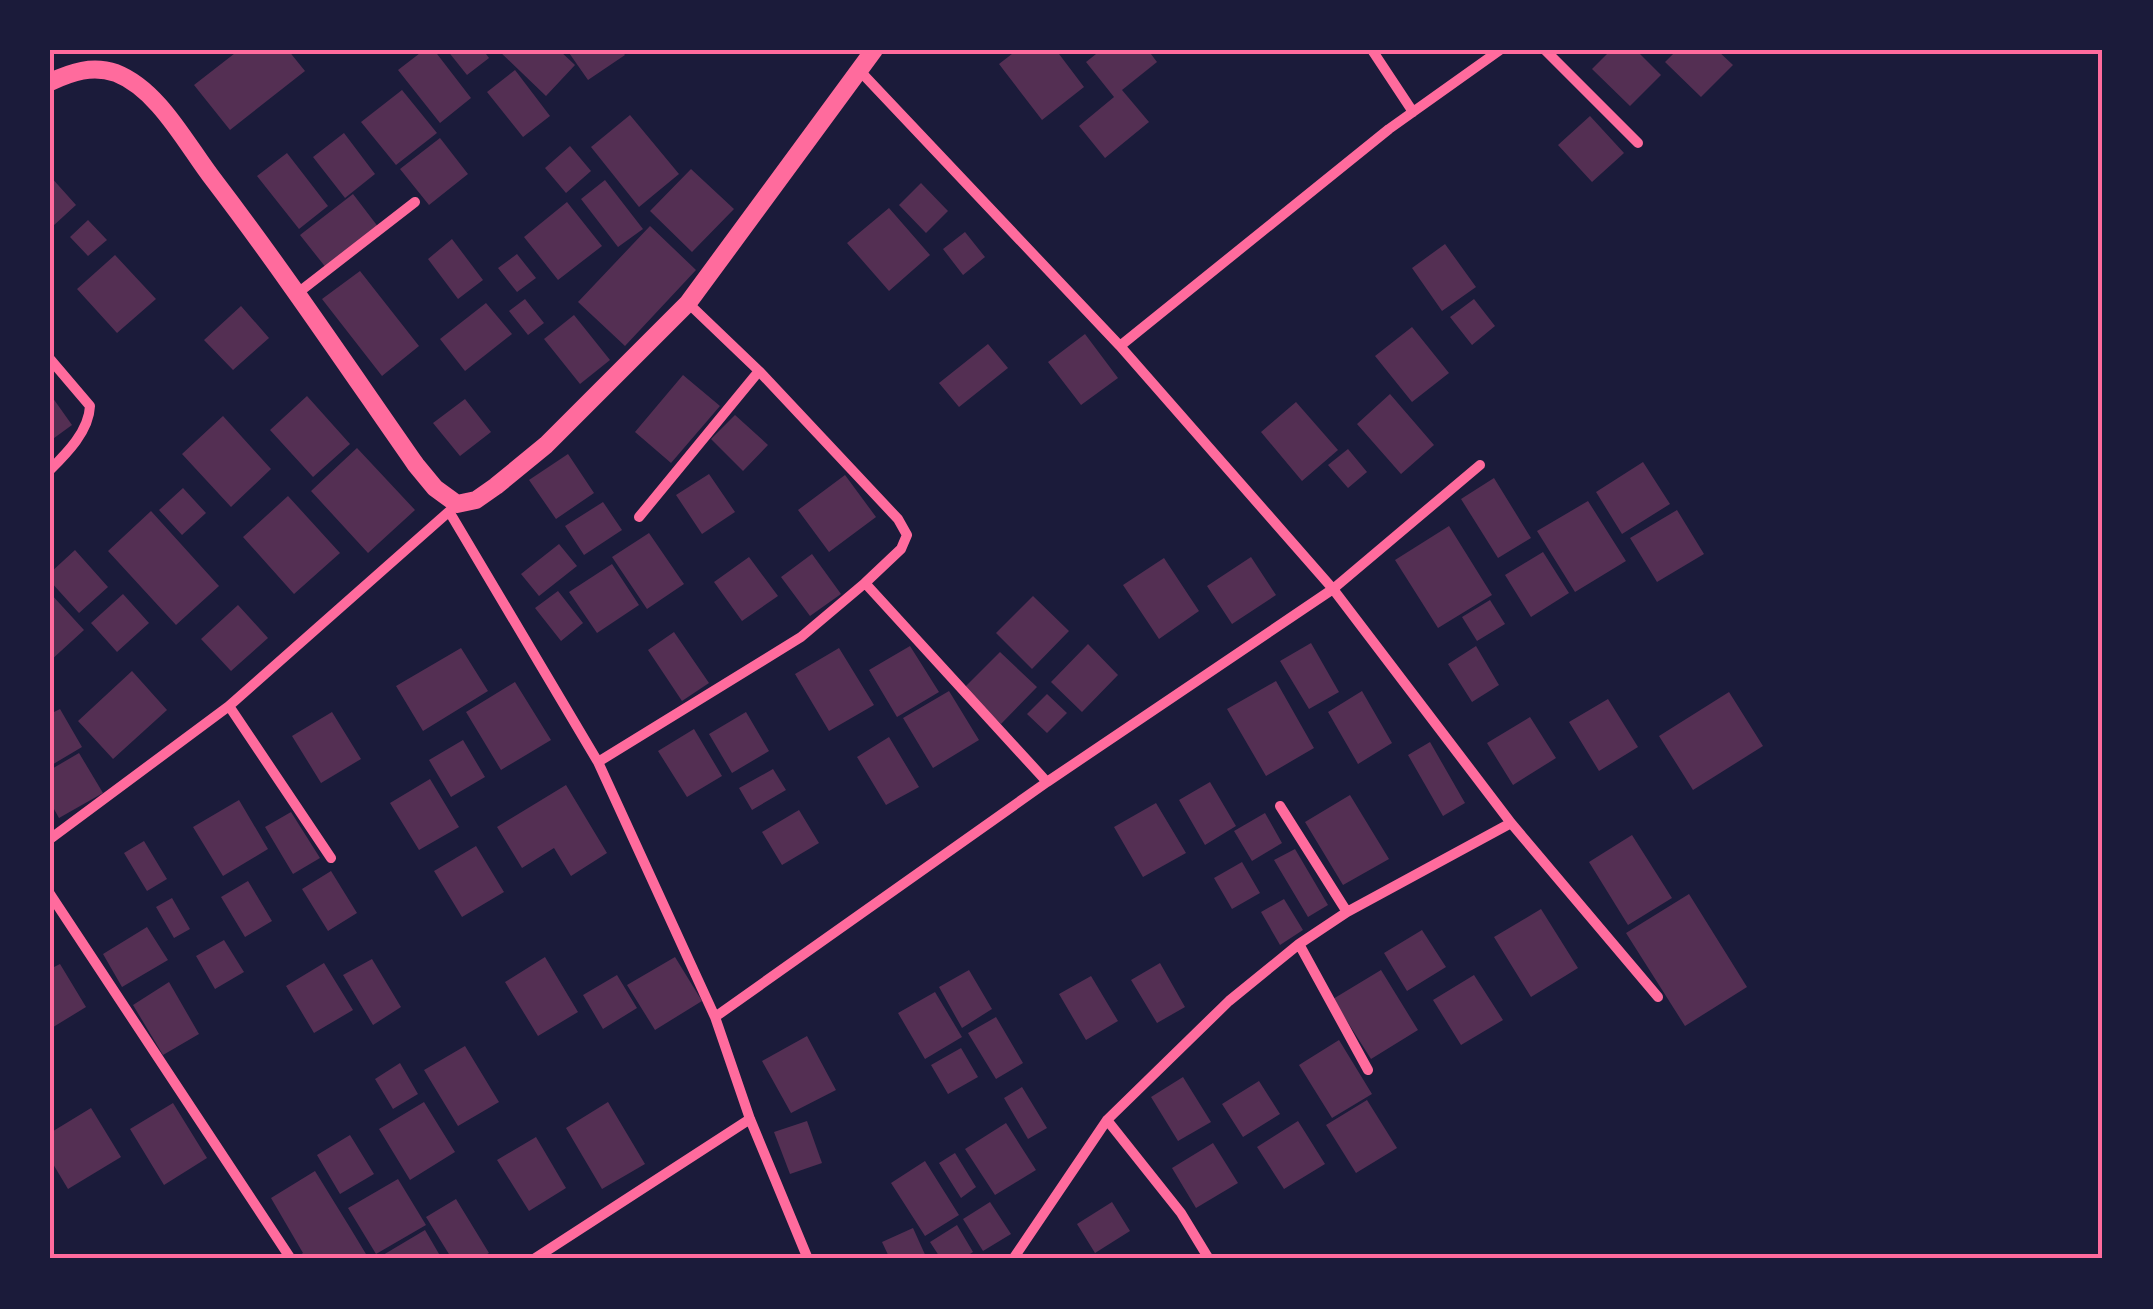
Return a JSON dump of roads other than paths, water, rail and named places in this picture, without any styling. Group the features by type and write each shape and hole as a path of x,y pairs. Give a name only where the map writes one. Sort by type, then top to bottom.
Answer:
{"street":[{"path":"50,839 229,706 453,508 476,500 546,445 688,302 874,50"},
{"path":"1372,50 1414,112"},
{"path":"1120,346 1414,112 1500,50"},
{"path":"1544,50 1638,143"},
{"path":"50,82 83,69 97,70 115,73 150,97 299,292 416,465 453,508 598,762 716,1018 750,1119 808,1259"},
{"path":"858,70 1120,346 1333,589 1511,823 1658,997"},
{"path":"299,292 415,202"},
{"path":"598,762 800,637 901,548 906,536 898,520 759,371 688,302"},
{"path":"50,359 90,406 90,416 72,447 50,470"},
{"path":"640,516 759,371"},
{"path":"716,1018 1047,782 1333,589 1480,465"},
{"path":"864,583 1047,782"},
{"path":"229,706 332,858"},
{"path":"1280,806 1347,912"},
{"path":"1013,1259 1107,1120 1229,1001 1347,912 1511,823"},
{"path":"50,894 291,1259"},
{"path":"1300,944 1368,1070"},
{"path":"534,1259 750,1119"},
{"path":"1107,1120 1182,1213 1209,1259"}]}
